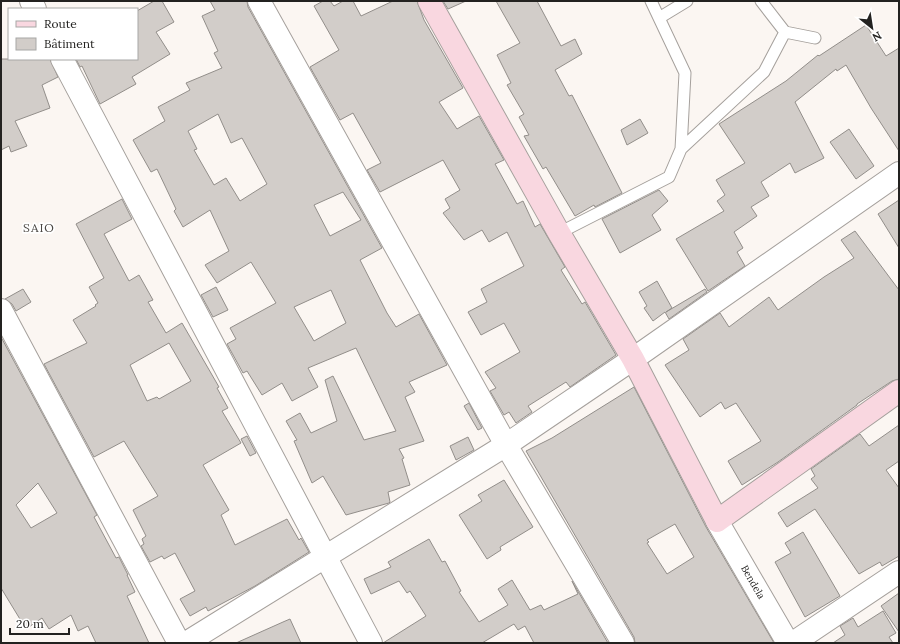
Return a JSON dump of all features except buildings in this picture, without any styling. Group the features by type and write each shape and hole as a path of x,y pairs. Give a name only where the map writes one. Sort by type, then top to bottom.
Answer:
{"street":[{"path":"259,1 506,445 623,643"},
{"path":"429,1 559,233 633,359 717,521 899,391"},
{"path":"63,60 371,643"},
{"path":"186,643 506,445 633,359 899,173"},
{"path":"1,310 179,643"},
{"name":"Bendela","path":"717,521 788,643"},
{"path":"793,643 899,572"}],"lane":[{"path":"559,233 669,177 681,150 685,72 651,1"},
{"path":"659,18 687,1"},
{"path":"761,1 785,32 815,38"},
{"path":"681,150 764,72 785,32"}],"district":[{"name":"SAIO","path":"39,227"}]}
